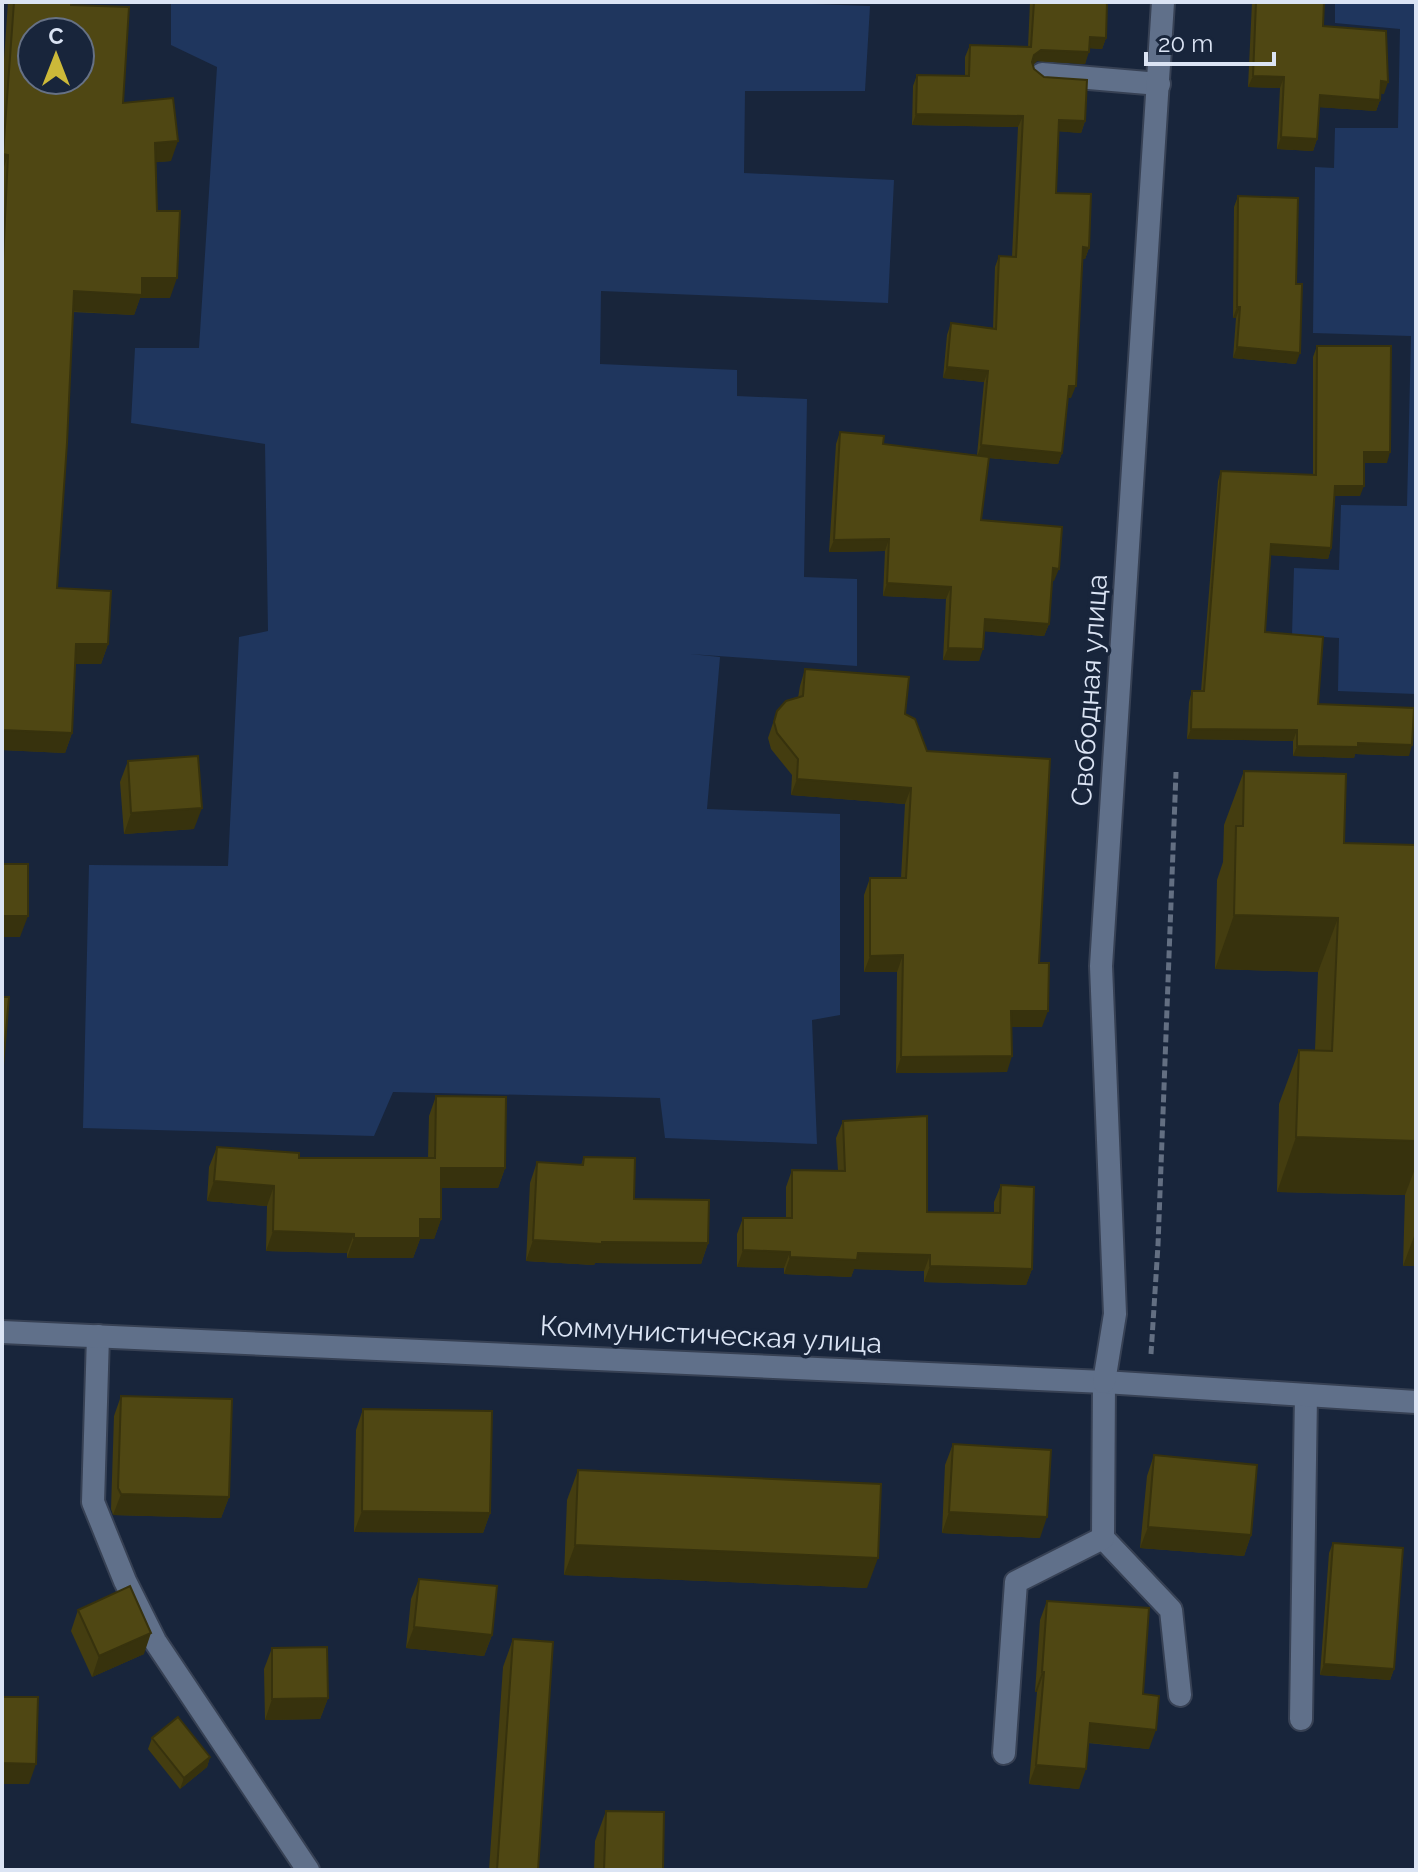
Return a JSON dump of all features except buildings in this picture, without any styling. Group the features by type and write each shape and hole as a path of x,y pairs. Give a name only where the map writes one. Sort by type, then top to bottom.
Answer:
{"street":[{"name":"Свободная улица","path":"1103,1538 1104,1382 1115,1314 1101,966 1163,2"},
{"path":"1042,74 1159,84"},
{"name":"Коммунистическая улица","path":"2,1332 1104,1382 1416,1402"},
{"path":"98,1336 93,1502 125,1581 155,1641 308,1870"},
{"path":"1301,1719 1306,1395"},
{"path":"1004,1753 1016,1582 1103,1538 1171,1610 1180,1695"}],"path":[{"path":"1149,1386 1158,1245 1176,772"}],"shaded area":[{"path":"171,2 757,2 870,6 865,91 745,91 744,173 894,180 888,303 601,291 600,364 737,370 737,396 807,399 804,577 857,579 857,666 690,654 720,657 707,809 840,814 840,1015 812,1020 817,1144 665,1138 660,1098 393,1092 374,1136 83,1128 89,865 228,866 239,637 268,631 265,444 131,423 135,348 199,348 217,67 171,45"},
{"path":"1335,2 1416,2 1416,694 1338,691 1339,638 1292,635 1294,568 1339,570 1341,505 1407,506 1411,336 1313,333 1315,167 1334,168 1335,128 1398,128 1400,29 1335,23"}]}
